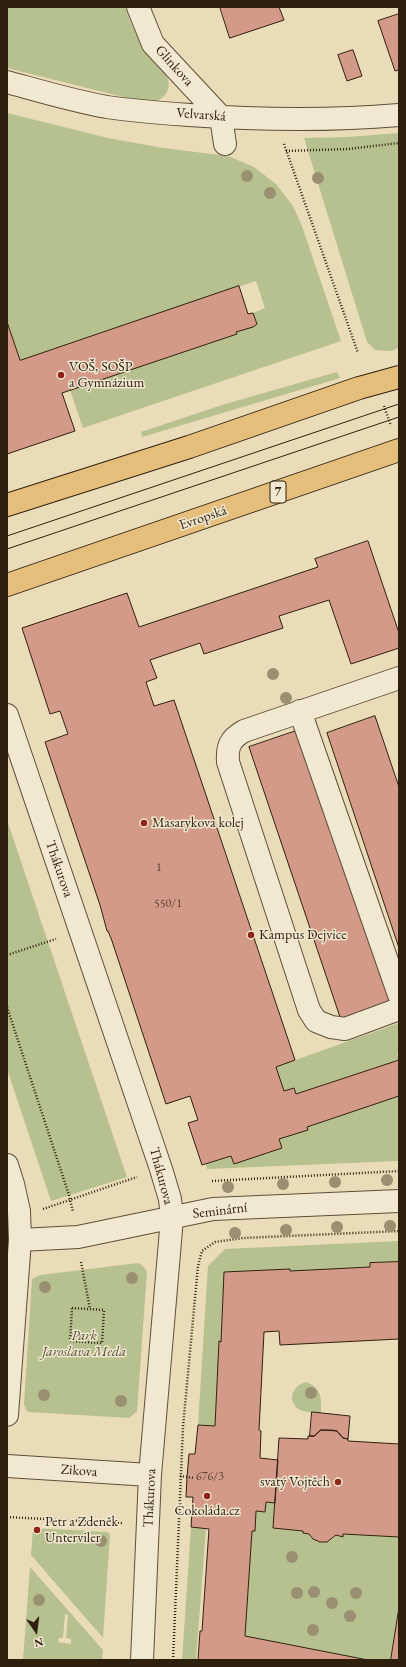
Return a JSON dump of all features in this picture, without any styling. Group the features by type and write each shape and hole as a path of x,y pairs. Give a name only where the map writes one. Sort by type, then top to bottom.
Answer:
{"main road":[{"path":"7,505 189,447 377,383 399,377"},
{"name":"Evropská","path":"7,585 393,452"}],"street":[{"name":"Glinkova","path":"138,7 153,44 221,117"},
{"name":"Velvarská","path":"7,82 45,93 107,107 221,117 275,119 365,118 399,115"},
{"path":"221,117 225,144"},
{"path":"399,678 244,730 234,736 227,750 228,762 306,1002 316,1021 331,1027 345,1029 399,1010"},
{"path":"300,710 399,995"},
{"name":"Thákurova","path":"7,714 170,1199 172,1218 150,1475 142,1660"},
{"path":"7,1165 14,1184 19,1211 20,1240 7,1415"},
{"name":"Seminární","path":"20,1240 78,1237 212,1209 399,1201"},
{"name":"Zikova","path":"7,1466 150,1475"}],"path":[{"path":"358,353 286,151 348,149 399,143"},
{"path":"377,383 393,452"},
{"path":"7,955 80,931"},
{"path":"7,1007 71,1200 90,1309"},
{"path":"71,1200 161,1169"},
{"path":"212,1181 399,1171"},
{"path":"173,1660 183,1427 198,1266 202,1251 215,1242 243,1238 399,1231"},
{"path":"72,1308 90,1309 104,1310 102,1343 70,1341 72,1308"},
{"path":"180,1476 194,1478"},
{"path":"7,1517 149,1525"}],"green space":[{"path":"7,7 125,7 137,35 165,72 169,87 166,94 158,100 147,103 7,68"},
{"path":"7,113 108,138 163,148 228,156 254,167 276,184 293,206 302,226 341,341 83,428 70,390 237,334 236,332 257,324 253,313 265,308 256,281 20,360 7,322"},
{"path":"399,133 399,348 391,351 375,350 367,342 304,138 347,137"},
{"path":"337,372 340,378 142,437 141,432 222,405"},
{"path":"7,820 127,1177 51,1201 7,1069"},
{"path":"399,1023 399,1052 397,1053 399,1060 296,1094 294,1088 284,1091 276,1067"},
{"path":"399,1096 399,1161 207,1169 206,1164 231,1156 234,1164 282,1148 279,1139 307,1130 307,1127"},
{"path":"399,1241 399,1262 370,1263 370,1267 290,1271 290,1269 224,1272 215,1426 198,1425 208,1266 225,1249"},
{"name":"Park Jaroslava Meda","path":"138,1263 142,1265 147,1272 137,1411 129,1418 29,1412 26,1410 24,1404 32,1279 40,1275"},
{"path":"306,1382 315,1387 320,1394 321,1413 308,1412 298,1409 293,1403 292,1395 299,1386"},
{"path":"266,1502 275,1503 273,1528 303,1531 303,1533 309,1534 312,1538 319,1542 329,1541 336,1535 343,1536 343,1534 399,1537 399,1608 391,1660 368,1660 245,1636 252,1531 255,1531 256,1511 265,1512"},
{"path":"191,1527 206,1528 196,1660 182,1660"},
{"path":"33,1528 107,1532 110,1534 103,1638 31,1555"},
{"path":"30,1567 103,1650 102,1660 23,1660","holes":["65,1614 68,1615 66,1638 71,1639 71,1644 58,1642 59,1638 63,1638"]}],"building":[{"path":"220,7 279,7 284,20 230,38"},
{"path":"399,14 399,70 395,71 378,21"},
{"path":"353,50 362,76 347,81 338,55"},
{"name":"VOŠ, SOŠP a Gymnázium","path":"239,286 248,314 253,313 257,324 253,327 236,332 237,334 62,393 75,431 7,454 7,322 20,360"},
{"name":"Masarykova kolej","path":"368,541 399,633 399,648 351,664 329,600 279,616 283,628 204,654 200,643 150,660 157,678 146,682 154,706 174,700 295,1060 276,1067 284,1091 294,1088 296,1094 399,1060 399,1096 307,1127 308,1130 279,1139 282,1148 234,1164 231,1156 202,1165 188,1123 198,1120 190,1096 166,1104 112,941 107,931 100,905 45,742 68,734 60,711 50,714 22,628 127,593 139,627 318,567 315,559"},
{"path":"375,716 399,787 399,948 327,733"},
{"path":"299,730 391,1003 341,1020 249,747"},
{"path":"399,1262 399,1339 280,1345 279,1331 264,1332 259,1430 261,1431 260,1458 278,1460 275,1503 266,1502 265,1512 256,1511 255,1531 252,1531 245,1636 368,1660 198,1660 200,1631 202,1631 209,1529 191,1527 193,1497 186,1497 187,1477 189,1454 195,1454 198,1425 215,1426 224,1272 290,1269 290,1271 370,1267 370,1263"},
{"path":"312,1412 350,1416 348,1439 343,1438 337,1431 332,1430 321,1430 314,1436 310,1436"},
{"name":"svatý Vojtěch","path":"321,1430 337,1431 343,1438 348,1439 348,1441 399,1444 399,1537 343,1534 343,1537 336,1535 327,1542 320,1542 313,1539 309,1534 303,1533 303,1531 273,1528 279,1438 308,1439 308,1436 314,1436"},
{"path":"399,1608 399,1660 391,1660"}],"tram line":[{"path":"7,536 399,404"},
{"path":"7,549 399,417"}],"place":[{"name":"VOŠ, SOŠP a Gymnázium","path":"61,375"},
{"name":"Masarykova kolej","path":"144,823"},
{"name":"Kampus Dejvice","path":"251,935"},
{"name":"svatý Vojtěch","path":"338,1482"},
{"name":"Čokoláda.cz","path":"207,1496"},
{"name":"Petr a Zdeněk Unterviler","path":"37,1530"}]}
